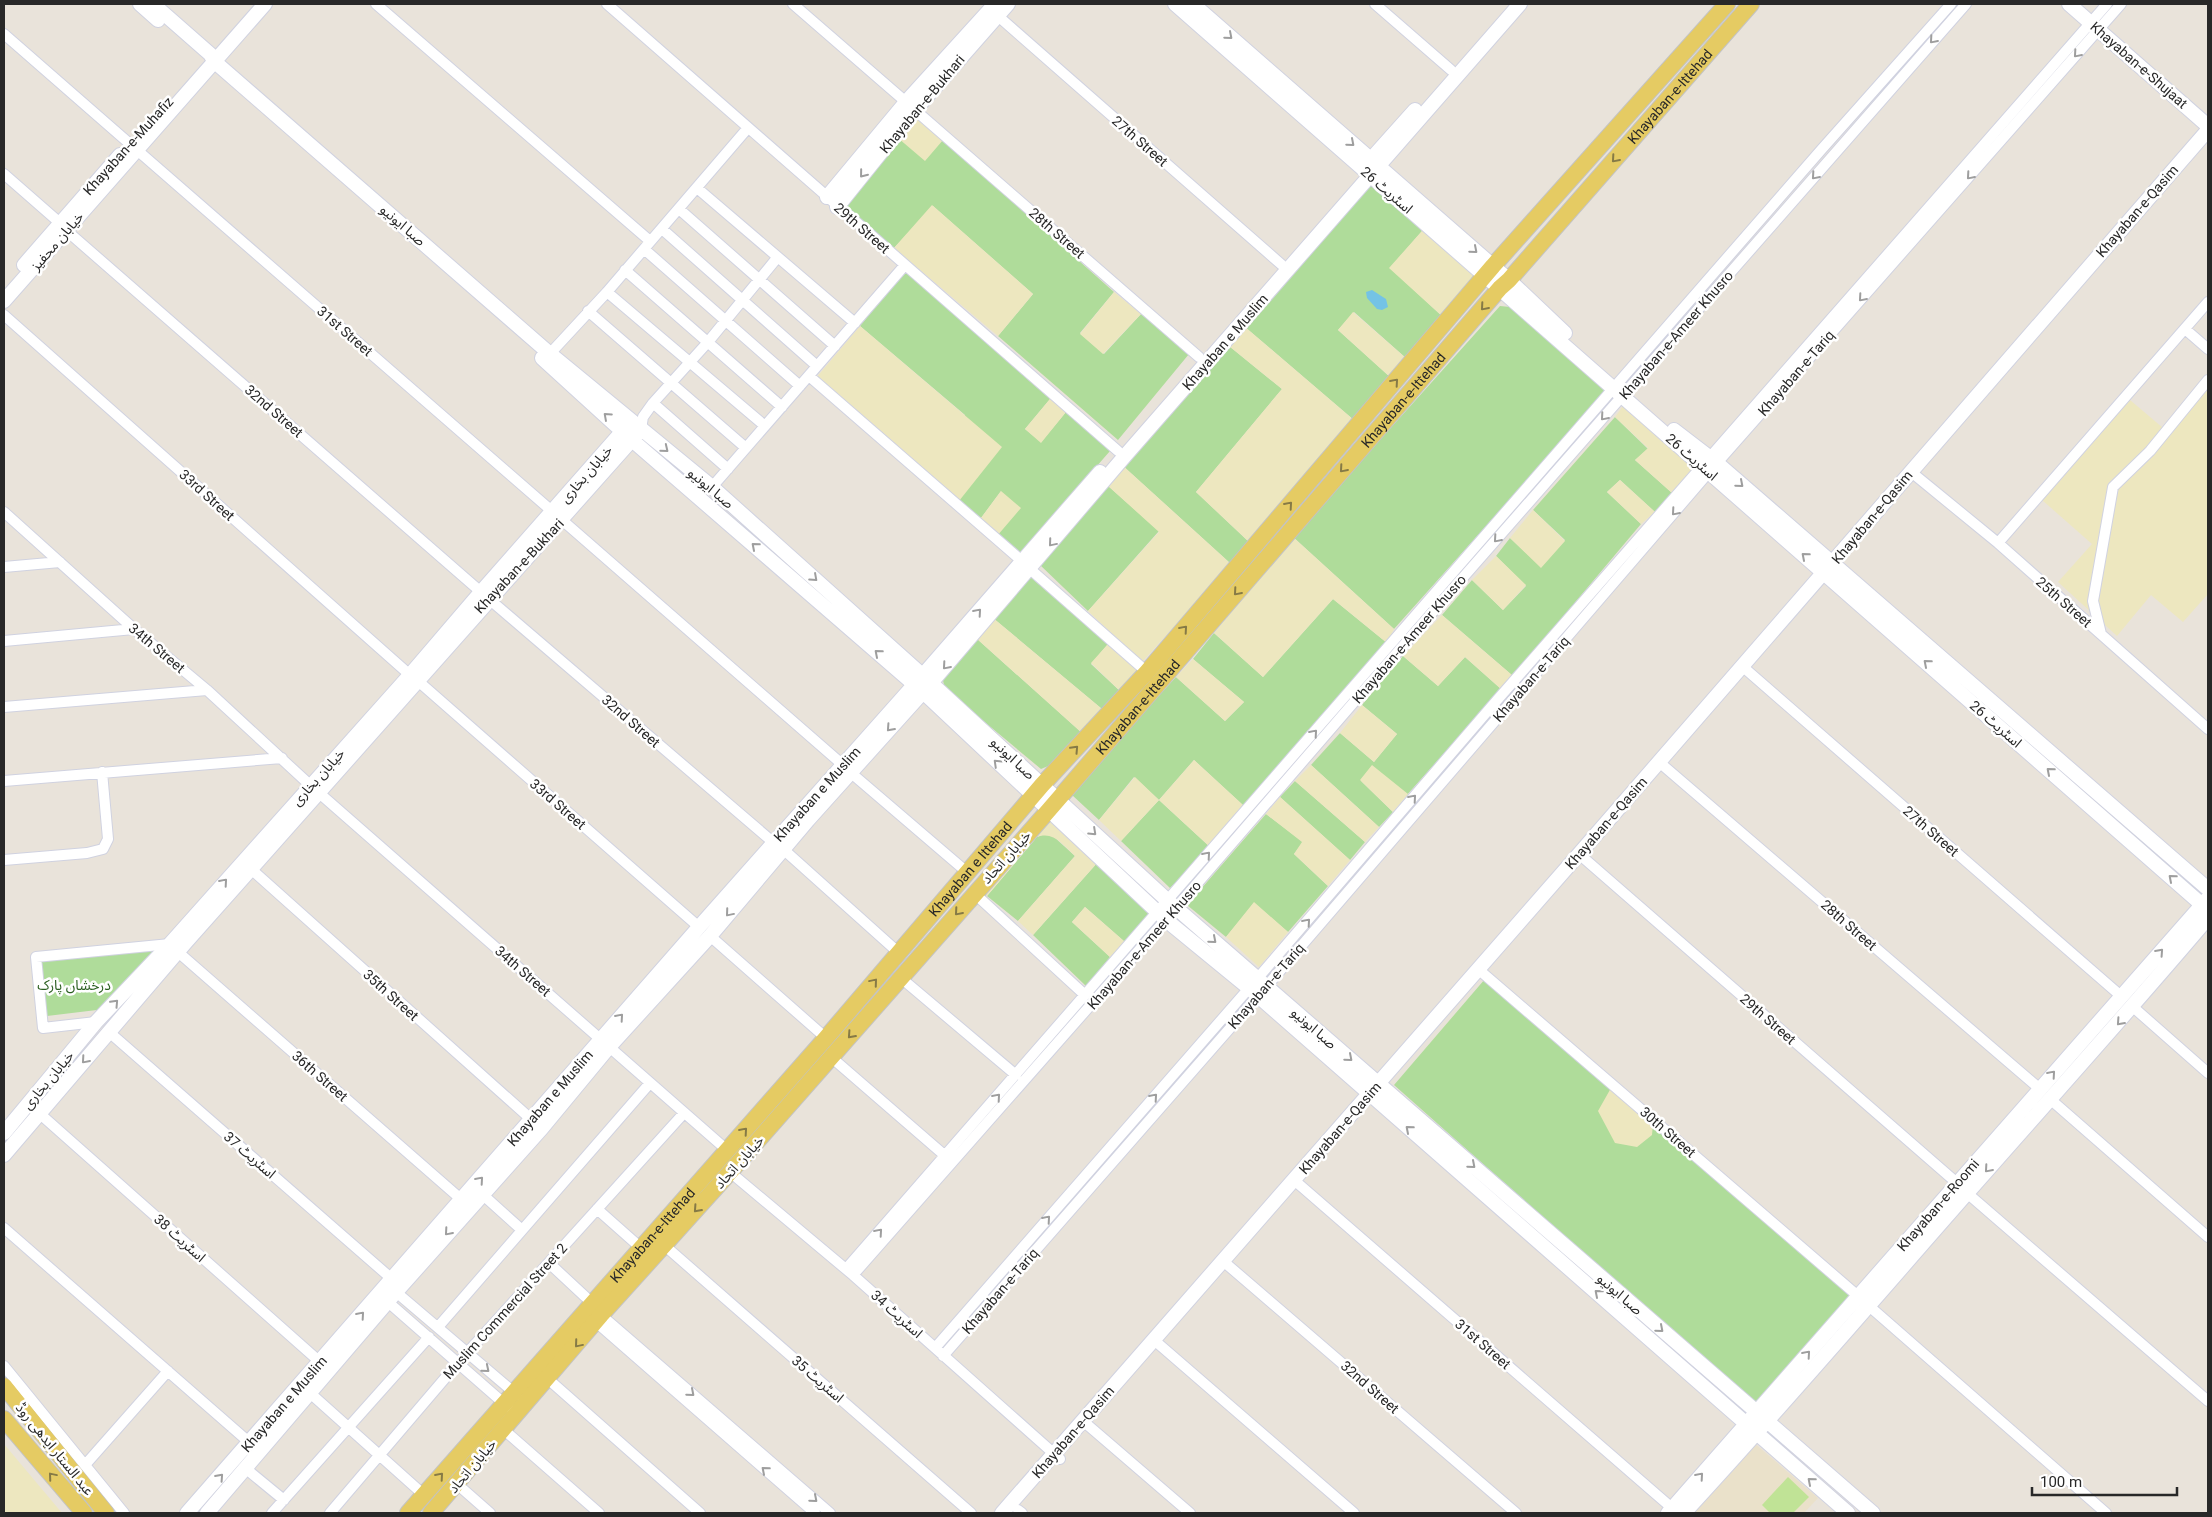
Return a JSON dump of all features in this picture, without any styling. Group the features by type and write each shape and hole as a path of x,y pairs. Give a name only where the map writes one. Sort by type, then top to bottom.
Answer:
{"main road":[{"name":"Khayaban-e-Ittehad","path":"1037,791 1147,672 1489,271 1727,4"},
{"name":"Khayaban-e-Ittehad","path":"1053,805 1750,4"},
{"name":"Khayaban e Ittehad","path":"899,953 1037,791"},
{"name":"خیابان اتحاد","path":"431,1513 548,1379 596,1314 664,1245 730,1172 1053,805"},
{"name":"Khayaban-e-Ittehad","path":"508,1398 596,1314 641,1248 899,953"},
{"name":"عبد الستار ایدھی روڈ","path":"4,1386 106,1513"},
{"name":"خیابان اتحاد","path":"408,1513 508,1398"},
{"path":"4,1419 84,1513"}],"street":[{"name":"صبا ایونیو","path":"140,4 210,61 547,356 634,428 923,684"},
{"name":"صبا ایونیو","path":"153,4 210,61"},
{"path":"210,61 254,4"},
{"path":"210,61 265,4"},
{"path":"376,4 647,245 726,320 800,386"},
{"name":"29th Street","path":"606,4 1118,451"},
{"name":"28th Street","path":"793,4 1199,357"},
{"name":"Khayaban-e-Bukhari","path":"832,202 992,8 1008,4"},
{"name":"اسٹریٹ 26","path":"1175,4 1370,167 1505,284 1620,390 1710,465 1831,571 2206,904"},
{"name":"اسٹریٹ 26","path":"1193,4 1370,167"},
{"path":"1375,4 1451,70"},
{"name":"Khayaban e Muslim","path":"659,983 699,927 741,889 923,684 1320,227 1451,70 1509,4"},
{"name":"Khayaban e Muslim","path":"1370,167 1520,4"},
{"name":"Khayaban-e-Ameer Khusro","path":"1620,390 1825,145 1951,4"},
{"name":"Khayaban-e-Ameer Khusro","path":"850,1272 1620,390 1835,153 1966,4"},
{"name":"Khayaban-e-Shujaat","path":"2069,4 2208,126"},
{"name":"Khayaban-e-Tariq","path":"2095,26 2107,4"},
{"name":"Khayaban-e-Tariq","path":"935,1348 1494,722 1710,465 1914,231 2095,26 2121,4"},
{"name":"27th Street","path":"992,8 1282,265"},
{"name":"31st Street","path":"4,34 968,873"},
{"name":"خیابان محفیز","path":"4,301 24,271 210,61"},
{"path":"1841,127 1842,135 1849,137"},
{"path":"547,356 607,292 747,128"},
{"name":"Khayaban-e-Qasim","path":"1002,1513 1057,1456 1157,1343 1582,857 1831,571 2208,130"},
{"path":"1825,145 1828,143 1834,144 1835,153"},
{"name":"Khayaban-e-Qasim","path":"1913,474 2208,143"},
{"name":"32nd Street","path":"4,174 485,595 778,846 899,953"},
{"path":"697,188 855,323"},
{"path":"679,208 758,280 835,346"},
{"name":"Khayaban e Muslim","path":"1080,502 1118,451 1170,398 1199,357 1232,327 1282,265 1320,227"},
{"path":"662,229 817,366"},
{"name":"Khayaban-e-Bukhari","path":"414,678 485,595 634,428 653,403 708,342 777,258"},
{"path":"712,487 905,265"},
{"path":"625,270 782,407"},
{"path":"4,288 24,271"},
{"path":"607,292 765,426"},
{"path":"1998,543 2208,302"},
{"path":"588,311 746,448"},
{"name":"33rd Street","path":"4,315 699,927"},
{"path":"2185,329 2208,349"},
{"path":"809,376 1147,672"},
{"path":"2101,634 2094,601 2114,487 2150,450 2208,380"},
{"path":"653,403 728,469"},
{"name":"صبا ایونیو","path":"634,428 712,487 1167,910 1751,1417 1767,1422 1873,1513"},
{"name":"Khayaban-e-Tariq","path":"943,1356 1498,700 1710,465"},
{"name":"25th Street","path":"1913,474 1998,543 2208,729"},
{"name":"34th Street","path":"4,512 134,630 207,690 314,789 727,1150"},
{"path":"4,567 60,562"},
{"name":"اسٹریٹ 26","path":"1831,571 2208,889"},
{"path":"4,641 134,630"},
{"name":"27th Street","path":"1744,669 2121,996"},
{"name":"خیابان بخاری","path":"4,1133 96,1022 136,990 414,678"},
{"path":"4,707 207,690"},
{"path":"1498,700 1497,703 1500,708 1506,708"},
{"path":"1486,714 1489,712 1494,713 1496,718 1494,722"},
{"path":"4,781 282,758"},
{"name":"28th Street","path":"1661,764 2040,1089"},
{"path":"4,860 87,854 103,849 108,840 102,772"},
{"name":"خیابان بخاری","path":"174,948 251,869 282,824"},
{"name":"29th Street","path":"1582,857 2208,1401"},
{"name":"35th Street","path":"251,869 532,1120"},
{"name":"Khayaban e Muslim","path":"426,1249 482,1194 532,1120 659,983 710,936 741,889"},
{"path":"974,893 1084,995"},
{"name":"Khayaban-e-Roomi","path":"1675,1512 1757,1434 1864,1301 1962,1188 1992,1143 2121,996 2206,904"},
{"name":"Khayaban-e-Ameer Khusro","path":"979,1126 1016,1075 1084,995 1167,910"},
{"name":"Khayaban-e-Roomi","path":"1962,1188 2004,1151 2133,1007 2208,918"},
{"path":"710,936 826,1038"},
{"path":"96,1022 43,1028 36,957 174,948"},
{"name":"36th Street","path":"174,948 462,1200"},
{"name":"30th Street","path":"1481,972 1864,1301 2106,1513"},
{"path":"902,978 1016,1075"},
{"name":"خیابان بخاری","path":"4,1155 109,1032 136,990"},
{"path":"2133,1007 2208,1073"},
{"name":"اسٹریٹ 37","path":"109,1032 392,1291 438,1327 467,1353 508,1398"},
{"name":"Khayaban e Muslim","path":"207,1513 310,1393 345,1343 392,1291 462,1200 509,1156 605,1043"},
{"path":"831,1057 949,1160"},
{"path":"438,1327 650,1083"},
{"path":"2050,1099 2208,1237"},
{"name":"Muslim Commercial Street 2","path":"330,1513 458,1363 684,1112"},
{"name":"اسٹریٹ 38","path":"39,1113 320,1362"},
{"path":"2006,1127 2008,1136 2016,1137"},
{"path":"1992,1143 2000,1142 2004,1146 2004,1151"},
{"name":"اسٹریٹ 34","path":"730,1172 850,1272 1057,1456"},
{"name":"31st Street","path":"1296,1183 1675,1512"},
{"path":"482,1194 522,1230"},
{"path":"597,1209 641,1248"},
{"path":"4,1228 250,1443"},
{"name":"اسٹریٹ 35","path":"664,1245 971,1513"},
{"path":"549,1262 596,1314 815,1513"},
{"name":"32nd Street","path":"1226,1263 1516,1513"},
{"name":"Khayaban e Muslim","path":"187,1513 320,1362 345,1343 392,1291"},
{"name":"اسٹریٹ 37","path":"392,1291 429,1337 458,1363 521,1408"},
{"name":"Khayaban-e-Roomi","path":"1675,1512 1751,1417 1864,1301"},
{"path":"596,1314 830,1513"},
{"path":"275,1512 429,1337"},
{"path":"1157,1343 1354,1513"},
{"path":"4,1366 124,1513"},
{"path":"85,1465 168,1371"},
{"path":"548,1379 700,1513"},
{"path":"310,1393 424,1495"},
{"path":"508,1398 521,1408"},
{"name":"صبا ایونیو","path":"1751,1417 1757,1434 1848,1513"},
{"path":"1086,1423 1190,1513"},
{"path":"503,1429 599,1513"},
{"name":"Khayaban-e-Qasim","path":"1018,1512 1057,1456"},
{"path":"245,1468 284,1500"},
{"path":"457,1484 490,1513"}],"shaded area":[{"path":"1754,1443 1818,1498 1804,1513 1692,1513"}],"green space":[{"path":"898,138 943,140 1114,292 1080,333 1104,354 1141,314 1189,354 1118,440 998,336 1033,294 933,206 894,248 843,206"},
{"path":"1371,184 1422,231 1390,268 1443,317 1407,359 1354,312 1338,330 1390,377 1355,421 1245,327"},
{"path":"905,271 1050,399 1025,429 1041,442 1066,412 1110,451 1020,554 997,536 1001,491 981,518 959,501 965,415 860,326"},
{"path":"1500,306 1510,307 1605,388 1603,395 1394,629 1293,537"},
{"path":"1229,346 1282,389 1196,492 1248,541 1231,564 1122,465"},
{"path":"1615,417 1648,449 1635,460 1672,493 1655,512 1620,480 1607,492 1641,524 1513,676 1442,615 1472,580 1503,610 1526,586 1496,556 1510,538 1541,567 1565,540 1533,510"},
{"path":"1107,485 1159,531 1088,611 1039,564"},
{"path":"1028,575 1108,644 1091,664 1121,692 1102,709 993,618"},
{"path":"1333,599 1387,643 1244,806 1194,760 1159,800 1134,777 1099,820 1072,795 1073,790 1176,677 1225,721 1244,702 1193,659 1214,633 1263,677"},
{"path":"976,638 1082,733 1053,764 1041,769 945,689 942,676"},
{"path":"1403,656 1438,686 1465,657 1501,689 1406,796 1361,781 1393,812 1379,827 1311,765 1340,733 1374,762 1397,734 1362,705"},
{"path":"1295,781 1365,842 1350,860 1280,797"},
{"path":"1159,800 1210,847 1170,888 1121,841"},
{"path":"1266,814 1303,842 1294,854 1328,886 1288,932 1254,903 1226,937 1187,905"},
{"path":"1045,834 1053,836 1075,856 1018,921 987,896 1037,837"},
{"path":"1098,862 1152,912 1125,942 1085,907 1072,922 1110,957 1086,986 1033,935"},
{"name":"درخشاں پارک","path":"153,951 105,1009 47,1016 41,960"},
{"path":"1485,979 1852,1296 1756,1406 1394,1085"},
{"path":"1788,1477 1809,1497 1793,1513 1770,1513 1762,1505"}],"sand":[{"path":"916,115 943,140 925,161 898,138"},
{"path":"932,205 1033,294 998,336 894,248"},
{"path":"1422,231 1477,276 1443,317 1389,268"},
{"path":"1114,292 1141,314 1103,354 1080,334"},
{"path":"1353,312 1407,359 1390,377 1338,330"},
{"path":"860,326 1002,447 959,501 816,378"},
{"path":"1245,327 1355,421 1248,541 1196,492 1282,389 1229,346"},
{"path":"2208,385 2208,594 2183,622 2151,595 2117,636 2058,582 2092,544 2042,500 2130,400 2169,433"},
{"path":"1050,399 1066,412 1041,443 1025,429"},
{"path":"1626,402 1698,467 1672,493 1635,460 1648,448 1615,417"},
{"path":"1122,465 1231,564 1142,662 1088,611 1159,532 1107,485"},
{"path":"1620,480 1655,512 1641,524 1607,492"},
{"path":"1001,491 1021,508 997,536 981,518"},
{"path":"1533,510 1565,541 1541,568 1510,538"},
{"path":"1293,537 1394,629 1387,643 1333,599 1263,677 1214,633"},
{"path":"1496,556 1526,585 1503,610 1472,580"},
{"path":"1442,615 1513,676 1501,689 1465,657 1438,686 1403,656"},
{"path":"993,618 1102,709 1082,733 976,638"},
{"path":"1108,644 1138,668 1121,692 1091,663"},
{"path":"1193,659 1244,702 1225,721 1176,677"},
{"path":"1362,705 1397,734 1374,762 1340,733"},
{"path":"1194,760 1244,806 1210,847 1159,800"},
{"path":"1311,765 1379,827 1365,842 1295,781"},
{"path":"1372,765 1408,794 1393,812 1360,780"},
{"path":"1135,777 1159,800 1121,841 1099,820"},
{"path":"1280,797 1350,860 1328,886 1294,854 1302,842 1266,814"},
{"path":"1048,817 1098,862 1033,935 1018,921 1075,856 1058,840 1048,836 1037,837 987,896 982,892"},
{"path":"1254,902 1288,932 1259,967 1226,937"},
{"path":"1085,907 1125,942 1110,957 1072,922"},
{"path":"1611,1088 1653,1124 1652,1135 1637,1147 1615,1143 1598,1111"},
{"path":"4,1444 62,1513 4,1513"}],"water":[{"path":"1372,290 1386,299 1388,307 1382,310 1377,309 1367,298 1366,292"}]}
